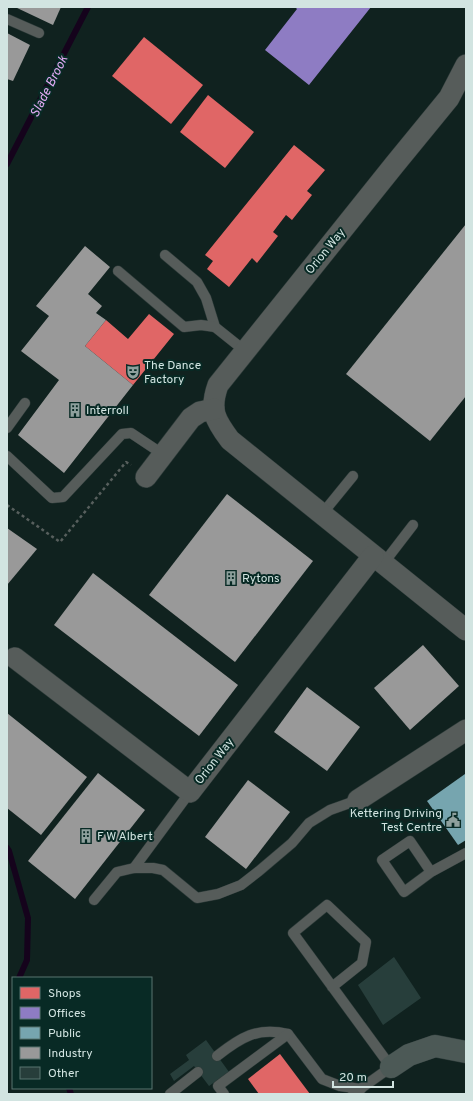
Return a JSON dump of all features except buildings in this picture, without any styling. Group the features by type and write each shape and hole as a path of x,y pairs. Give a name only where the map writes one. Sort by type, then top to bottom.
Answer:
{"highway":[{"path":"391,1067 409,1055 435,1046 466,1052"}],"street":[{"name":"Orion Way","path":"466,65 458,93 395,164 218,385 214,396 214,409 218,424 230,440 466,630"},
{"path":"146,477 191,418 200,412 214,409"},
{"name":"Orion Way","path":"15,658 190,792 378,560"},
{"path":"358,800 465,733"}],"lane":[{"path":"7,19 39,34"},
{"path":"165,255 197,282 206,298 215,327"},
{"path":"118,271 184,327 201,325 215,327 245,351"},
{"path":"7,428 25,402"},
{"path":"7,456 52,498 63,497 122,434 131,433 164,454"},
{"path":"322,514 354,476"},
{"path":"378,560 413,525"},
{"path":"134,868 190,792"},
{"path":"94,900 117,872 134,868 153,868 163,870 197,898 218,894 241,885 259,872 292,843 309,823 330,810 358,800"},
{"path":"431,872 410,841 382,860 404,892 431,872 466,852"},
{"path":"217,1056 235,1042 251,1034 268,1031 288,1034 322,1079 357,1091 391,1067 332,987 293,933 327,905 366,942 362,963 332,987"},
{"path":"224,1094 218,1086 288,1034"},
{"path":"170,1094 198,1072"}],"waterway":[{"name":"Slade Brook","path":"7,164 88,7"},
{"name":"Slade Brook","path":"7,848 28,918 27,960 19,977"},
{"name":"Slade Brook","path":"69,1089 71,1094"}],"place":[{"name":"The Dance Factory","path":"133,372"},
{"name":"Interroll","path":"75,410"},
{"name":"Rytons","path":"231,578"},
{"name":"Kettering Driving Test Centre","path":"453,820"},
{"name":"F W Albert","path":"86,836"}]}
